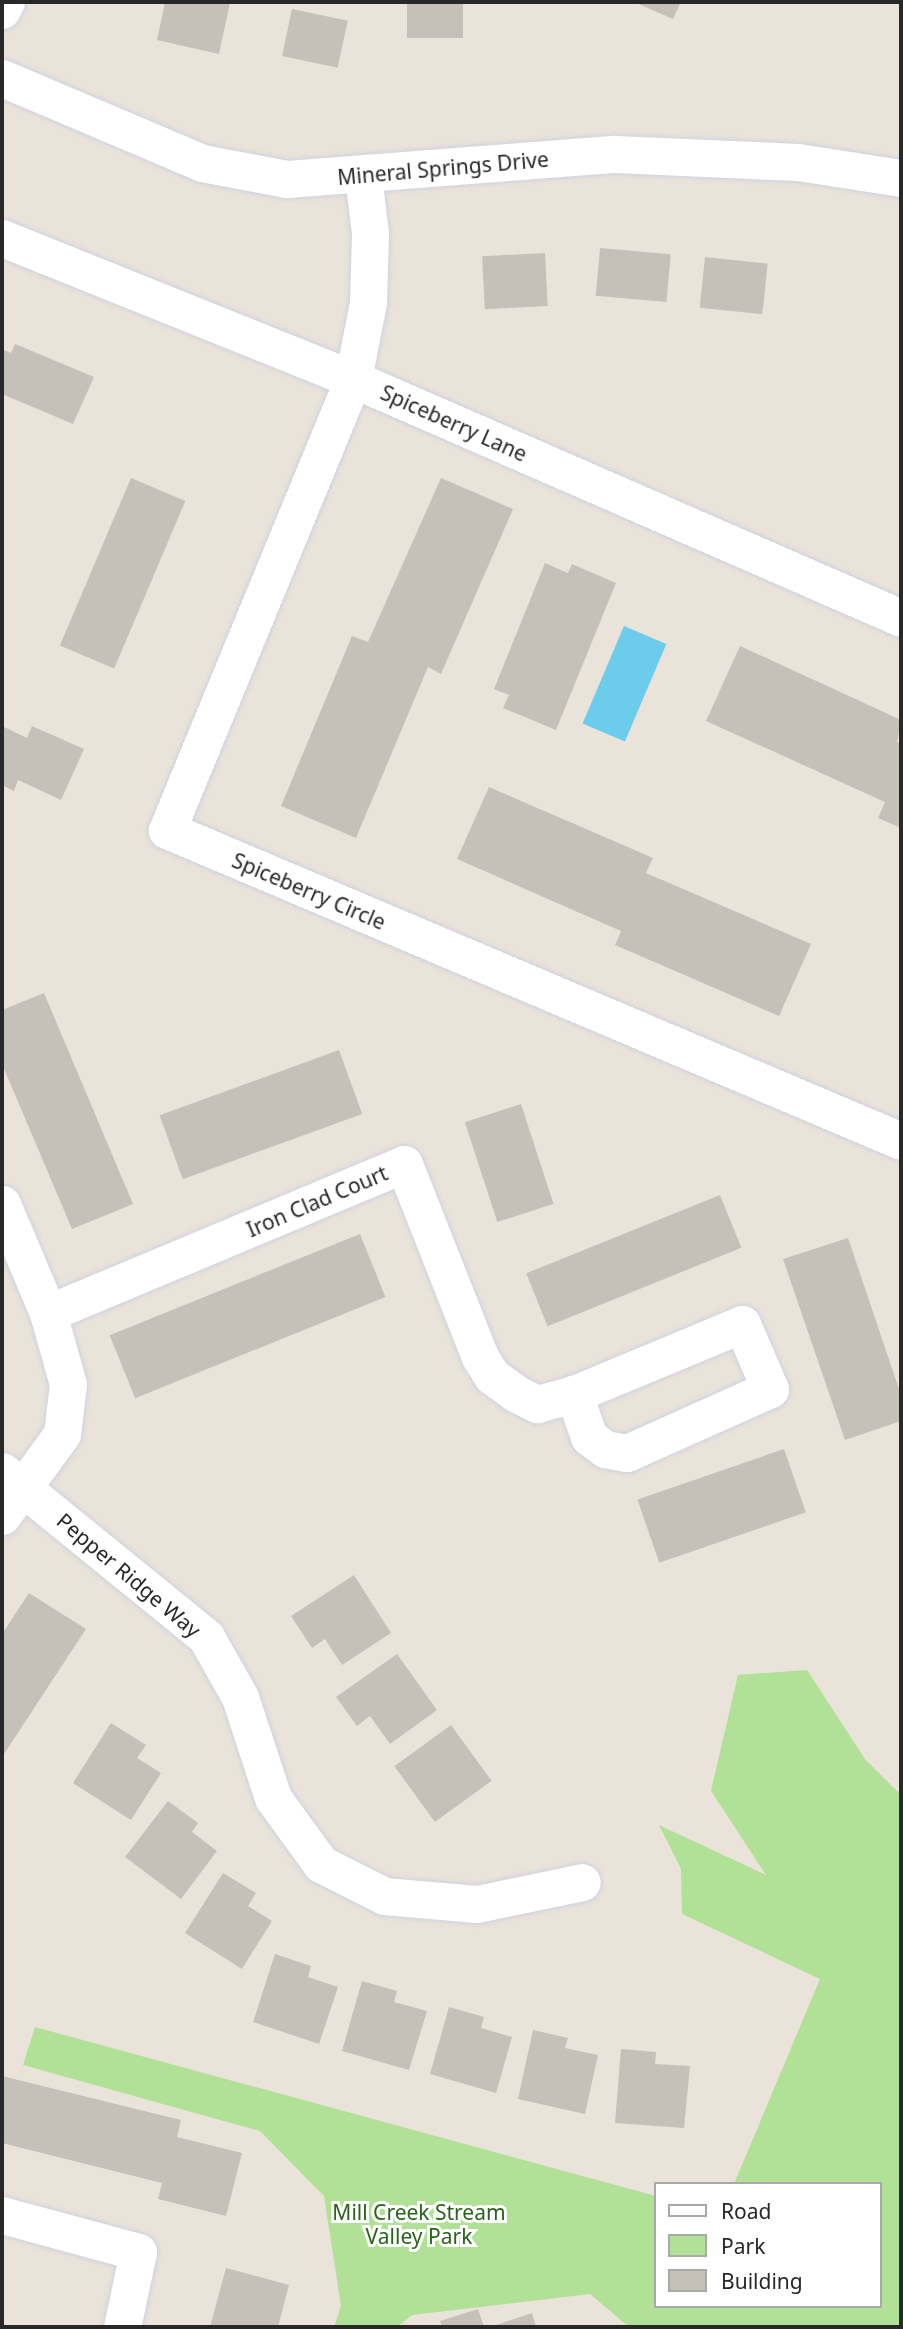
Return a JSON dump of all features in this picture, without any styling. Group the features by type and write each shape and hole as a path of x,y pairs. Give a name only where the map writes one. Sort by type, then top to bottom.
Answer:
{"street":[{"path":"2,10 6,2"},
{"name":"Mineral Springs Drive","path":"2,78 202,163 287,179 363,176 615,154 798,162 901,178"},
{"path":"353,379 368,303 370,233 363,176"},
{"name":"Spiceberry Lane","path":"2,238 353,379 901,618"},
{"name":"Spiceberry Circle","path":"353,379 167,830 901,1141"},
{"name":"Iron Clad Court","path":"48,1313 404,1164 480,1357 492,1376 537,1404 574,1394 742,1324 770,1389 627,1453 605,1449 589,1437 574,1394"},
{"path":"2,1204 48,1313 68,1384 62,1434 9,1492"},
{"name":"Pepper Ridge Way","path":"9,1492 206,1637 240,1697 273,1798 321,1864 384,1896 477,1904 582,1882"},
{"path":"2,2216 138,2252 122,2327"}],"green space":[{"name":"Mill Creek Stream Valley Park","path":"807,1670 865,1759 901,1795 901,2327 629,2327 590,2294 412,2315 397,2327 334,2327 341,2306 324,2196 260,2131 23,2065 35,2027 654,2195 654,2308 882,2308 882,2182 735,2182 820,1979 682,1914 681,1869 659,1825 766,1875 711,1791 738,1675"}],"water":[{"path":"624,626 666,644 625,742 583,724"}],"building":[{"path":"165,2 230,3 219,54 157,40"},
{"path":"407,2 463,2 463,38 407,38"},
{"path":"634,2 681,2 673,19"},
{"path":"292,9 348,21 338,68 282,56"},
{"path":"600,248 671,254 667,302 596,296"},
{"path":"545,253 548,306 485,309 482,256"},
{"path":"705,257 768,264 762,314 700,308"},
{"path":"15,344 94,377 73,424 2,394 2,349 11,353"},
{"path":"131,478 185,501 114,669 60,646"},
{"path":"441,478 513,509 441,674 428,667 356,838 281,806 352,636 368,642"},
{"path":"545,563 568,573 572,564 616,583 556,730 503,708 509,695 494,689"},
{"path":"740,646 901,720 897,742 901,744 901,828 878,818 885,802 706,721"},
{"path":"2,726 27,738 32,726 84,749 61,800 18,780 14,791 2,785"},
{"path":"489,787 653,858 646,873 811,944 779,1016 615,945 621,931 457,859"},
{"path":"44,993 133,1204 72,1229 2,1064 2,1010"},
{"path":"339,1050 362,1114 183,1179 160,1115"},
{"path":"521,1104 553,1204 497,1222 465,1122"},
{"path":"720,1195 741,1248 548,1326 526,1273"},
{"path":"360,1234 385,1297 135,1398 110,1335"},
{"path":"848,1238 901,1395 901,1421 845,1440 783,1259"},
{"path":"784,1449 806,1512 659,1563 637,1499"},
{"path":"354,1575 391,1633 342,1665 325,1639 312,1648 291,1616"},
{"path":"29,1593 86,1629 2,1757 2,1634"},
{"path":"397,1654 437,1710 390,1744 370,1716 357,1726 336,1697"},
{"path":"111,1723 146,1745 137,1758 161,1773 131,1820 73,1783"},
{"path":"451,1725 492,1781 435,1822 394,1766"},
{"path":"168,1801 198,1823 192,1832 217,1851 181,1899 125,1857"},
{"path":"223,1873 256,1893 248,1906 272,1921 242,1969 185,1933"},
{"path":"275,1954 311,1966 308,1977 338,1987 319,2044 253,2022"},
{"path":"362,1981 397,1991 394,2002 427,2011 409,2070 342,2051"},
{"path":"449,2007 484,2017 481,2028 512,2037 496,2093 430,2074"},
{"path":"533,2030 568,2038 565,2048 598,2055 585,2114 518,2099"},
{"path":"621,2049 656,2052 655,2064 690,2066 684,2128 615,2123"},
{"path":"2,2076 181,2120 177,2137 242,2153 226,2216 158,2199 162,2183 2,2143"},
{"path":"226,2268 289,2285 278,2327 210,2327"},
{"path":"478,2309 484,2327 442,2327 440,2321"},
{"path":"532,2313 536,2327 490,2327"}]}
